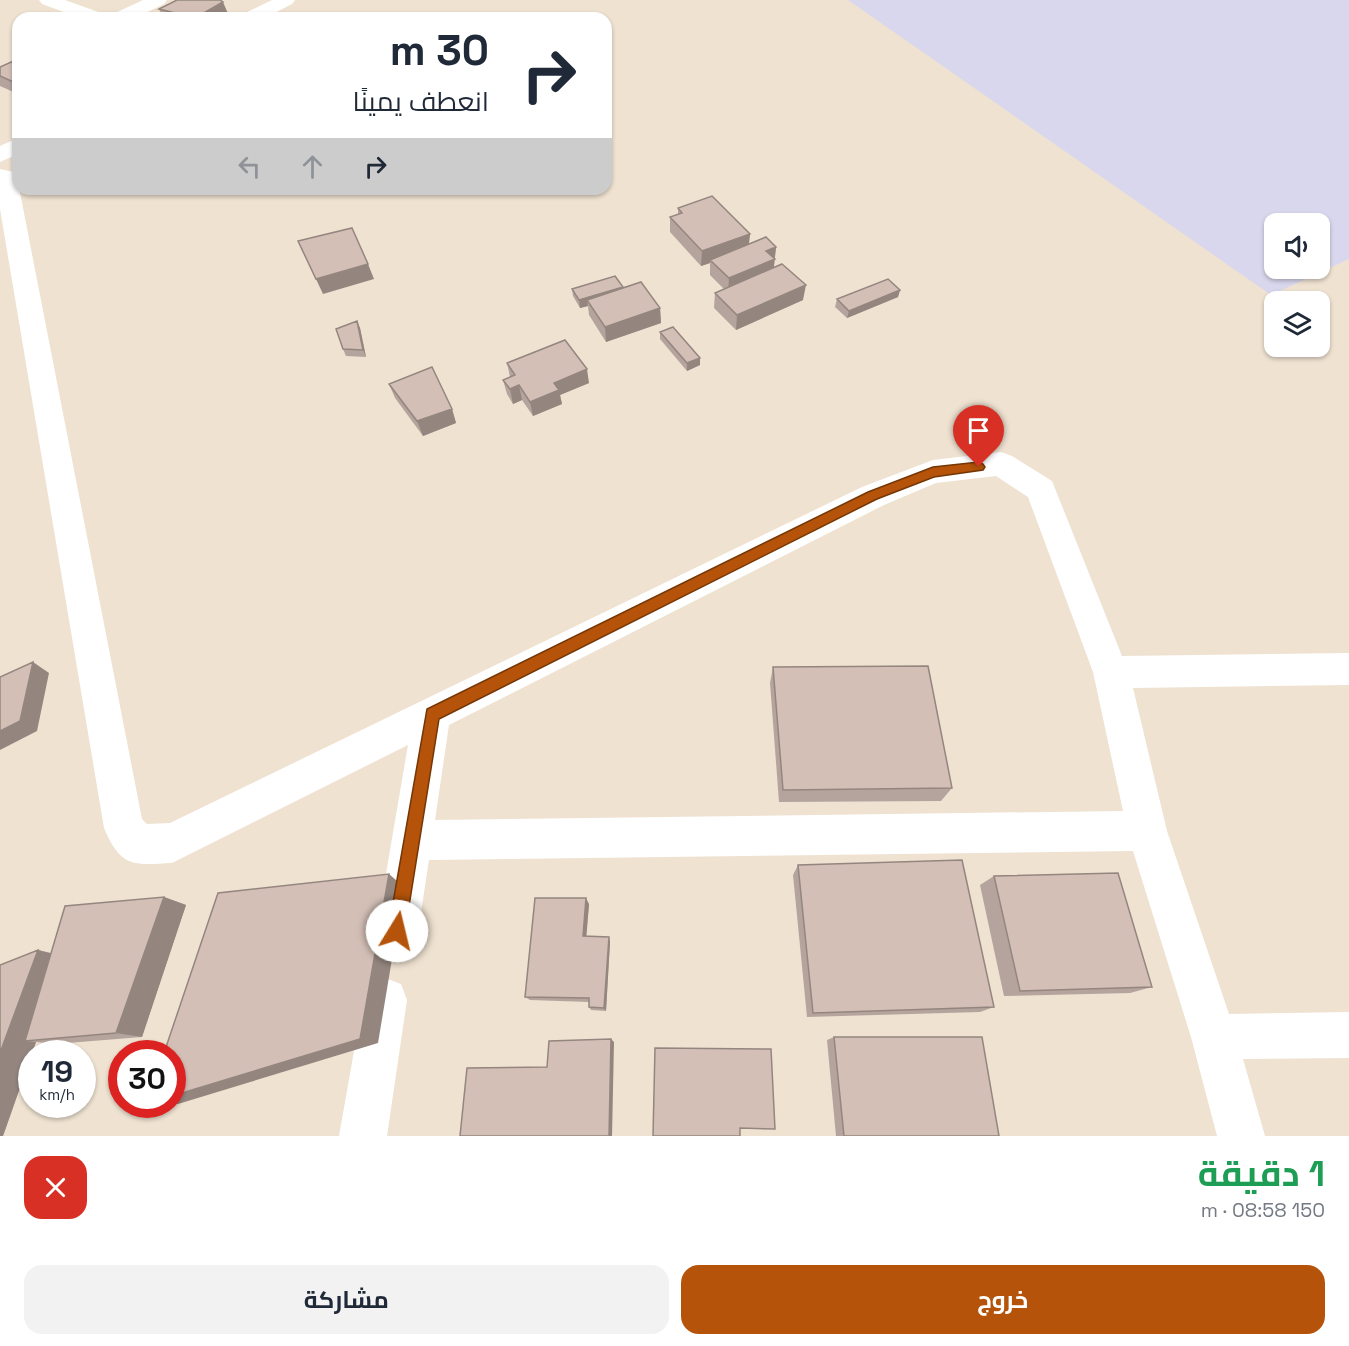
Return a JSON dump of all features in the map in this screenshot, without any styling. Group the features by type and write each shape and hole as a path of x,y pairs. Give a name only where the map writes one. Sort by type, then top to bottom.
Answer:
{"street":[{"path":"48,0 81,12"},
{"path":"133,12 158,0"},
{"path":"262,12 286,0"},
{"path":"0,176 6,177 124,828 138,845 172,843 873,495 933,472 1001,464 1041,490 1111,672 1147,831 1214,1037 1241,1136"},
{"path":"1111,672 1349,669"},
{"path":"363,1136 432,714"},
{"path":"411,840 1147,831"},
{"path":"1214,1037 1349,1035"}],"shaded area":[{"path":"848,0 1349,0 1349,259 1330,268 1330,213 1264,213 1264,279 1306,279 1280,291 1265,291"}],"building":[{"path":"177,0 220,0 223,2 206,12 171,12 159,9"},
{"path":"12,62 12,81 0,76 0,67"},
{"path":"712,196 750,234 702,251 670,217 682,213 678,208"},
{"path":"352,228 368,264 316,279 298,241"},
{"path":"766,237 776,247 766,251 775,259 729,278 710,260"},
{"path":"782,264 806,285 737,315 715,293"},
{"path":"615,276 623,287 579,300 572,289"},
{"path":"888,279 900,290 849,311 837,299"},
{"path":"641,282 660,308 605,327 587,300"},
{"path":"357,321 363,350 343,349 336,329"},
{"path":"673,327 700,358 687,363 660,332"},
{"path":"565,340 587,369 554,383 559,390 530,402 519,385 510,389 503,380 515,375 507,363"},
{"path":"432,367 452,409 417,421 389,384"},
{"path":"33,662 20,721 0,731 0,677"},
{"path":"928,666 952,788 783,790 773,667"},
{"path":"962,860 994,1007 813,1013 798,865"},
{"path":"1118,873 1152,987 1020,991 994,876"},
{"path":"389,874 360,1039 186,1092 186,1040 168,1040 218,893"},
{"path":"164,897 116,1033 25,1040 65,906"},
{"path":"535,898 586,898 583,936 609,937 604,1008 589,1007 589,998 525,997"},
{"path":"38,950 0,1053 0,965"},
{"path":"834,1037 982,1037 999,1136 844,1136"},
{"path":"611,1039 609,1136 460,1136 467,1068 547,1067 549,1041"},
{"path":"655,1048 771,1049 775,1129 740,1128 740,1136 653,1136"}],"route":[{"path":"397,931 432,714 873,495 933,472 979,467"}]}
